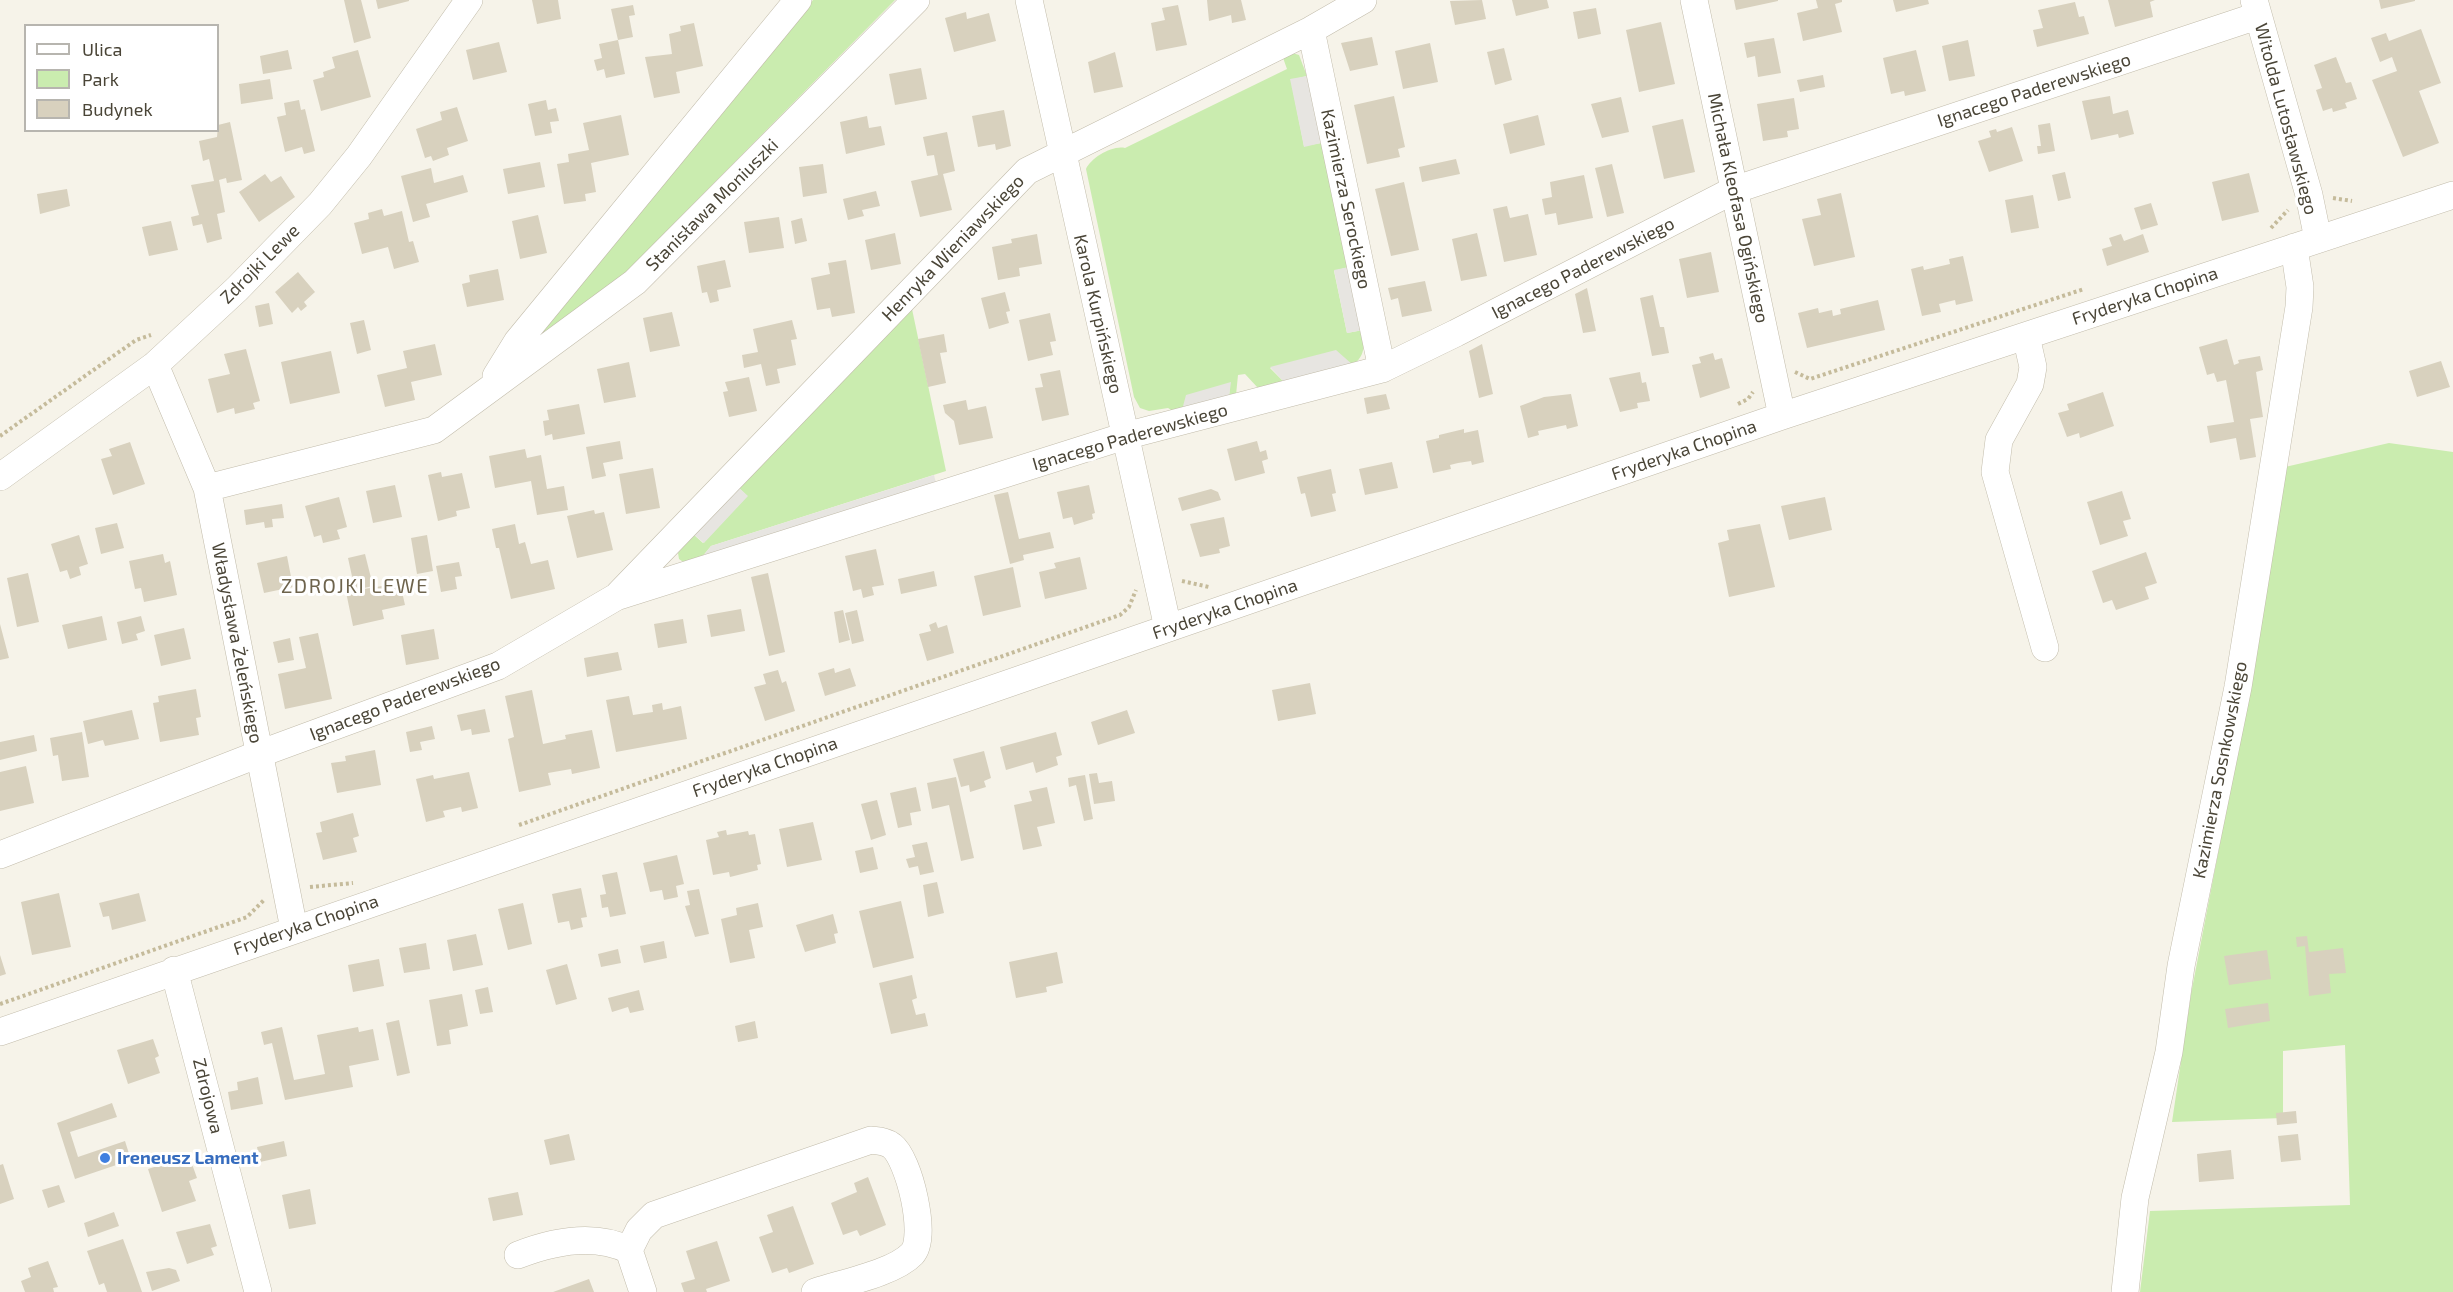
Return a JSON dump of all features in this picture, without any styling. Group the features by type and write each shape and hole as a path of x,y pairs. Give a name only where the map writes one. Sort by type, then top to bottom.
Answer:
{"street":[{"name":"Zdrojki Lewe","path":"0,477 154,365 237,289 320,204 359,156 469,0"},
{"name":"Stanisława Moniuszki","path":"489,388 518,342 798,0"},
{"name":"Stanisława Moniuszki","path":"207,488 434,430 635,282 916,0"},
{"name":"Karola Kurpińskiego","path":"1029,0 1168,628"},
{"name":"Henryka Wieniawskiego","path":"616,597 1027,171 1311,30 1363,0"},
{"name":"Michała Kleofasa Ogińskiego","path":"1694,0 1782,416"},
{"name":"Ignacego Paderewskiego","path":"0,855 259,754 498,666 616,597 1125,436 1382,369 1734,190 2255,8"},
{"name":"Witolda Lutosławskiego","path":"2255,8 2309,195 2306,243"},
{"name":"Kazimierza Serockiego","path":"1311,30 1382,369"},
{"name":"Fryderyka Chopina","path":"0,1032 294,928 1782,416 2453,195"},
{"name":"Kazimierza Sosnkowskiego","path":"2125,1292 2135,1198 2169,1052 2181,966 2238,687 2300,307 2300,287 2306,243"},
{"path":"2026,336 2033,367 2030,384 1999,440 1995,472 2045,648"},
{"name":"Władysława Żeleńskiego","path":"154,365 207,488 294,928"},
{"name":"Zdrojowa","path":"174,970 258,1292"},
{"path":"629,1250 639,1230 654,1215 871,1140 892,1145 900,1155 917,1210 918,1231 915,1251 901,1264 815,1292"},
{"path":"518,1255 537,1248 590,1239 611,1241 629,1250 643,1292"}],"path":[{"path":"2267,229 2274,227 2298,197 2320,193 2348,202 2356,200"},
{"path":"1727,408 1748,399 1760,375 1786,369 1810,379 2093,286"},
{"path":"0,436 136,340 160,332"},
{"path":"512,828 1120,615 1129,607 1137,588 1171,578 1206,588 1218,584"},
{"path":"0,1004 247,917 272,891 286,887 338,886 354,883"}],"green space":[{"path":"813,0 895,0 622,276 529,346"},
{"path":"1289,52 1299,55 1307,76 1291,80 1304,146 1321,143 1349,267 1334,271 1347,333 1363,330 1362,354 1353,365 1270,368 1284,382 1258,388 1245,374 1238,375 1236,395 1229,397 1230,383 1176,413 1168,408 1149,411 1140,408 1134,397 1086,169 1102,153 1114,148 1125,148 1287,69 1282,55"},
{"path":"912,309 946,471 711,546 702,557 686,564 679,559 678,553 693,534 703,543 747,496 737,486"},
{"path":"2389,443 2453,452 2453,1292 2140,1292 2150,1211 2350,1205 2345,1045 2283,1051 2283,1118 2172,1122 2191,994 2255,661 2285,467"}],"shaded area":[{"path":"1307,76 1321,143 1304,147 1290,79"},
{"path":"1349,267 1363,330 1347,333 1334,270"},
{"path":"1336,350 1353,365 1284,382 1270,367"},
{"path":"1231,382 1229,397 1182,410 1186,395"},
{"path":"934,475 936,483 702,557 711,546"},
{"path":"737,486 748,496 704,543 693,534"}],"building":[{"path":"344,0 361,0 371,38 354,43"},
{"path":"376,0 409,0 409,1 378,9"},
{"path":"532,0 558,0 561,19 537,24"},
{"path":"1207,0 1241,0 1246,20 1232,23 1231,15 1209,21"},
{"path":"1482,0 1486,19 1455,25 1450,1"},
{"path":"1512,0 1547,0 1549,8 1516,16"},
{"path":"1734,0 1778,0 1778,1 1736,10"},
{"path":"1816,0 1842,0 1835,4 1842,32 1803,41 1797,13 1818,8"},
{"path":"1893,0 1928,0 1929,4 1896,12"},
{"path":"2108,0 2155,0 2150,2 2153,17 2115,27"},
{"path":"2379,0 2415,0 2415,1 2381,9"},
{"path":"2075,2 2079,17 2084,16 2089,34 2037,47 2033,30 2043,28 2038,10"},
{"path":"633,5 635,15 629,16 633,37 618,40 611,9"},
{"path":"1178,5 1187,45 1156,51 1151,23 1165,20 1162,8"},
{"path":"1596,8 1601,34 1578,39 1573,12"},
{"path":"966,12 967,19 989,13 996,41 954,52 945,18"},
{"path":"1661,22 1675,84 1639,92 1626,30"},
{"path":"694,23 703,66 676,72 680,93 654,98 645,57 672,54 669,34 681,31 680,26"},
{"path":"2421,29 2441,83 2419,91 2439,143 2403,157 2372,80 2397,71 2392,57 2380,62 2371,38 2386,33 2389,41"},
{"path":"1372,37 1378,65 1350,71 1341,43"},
{"path":"1774,38 1781,73 1758,77 1755,56 1747,58 1744,43"},
{"path":"618,40 625,74 606,78 604,69 597,71 594,60 602,58 599,44"},
{"path":"1968,40 1975,76 1949,81 1942,46"},
{"path":"499,42 507,72 473,80 466,50"},
{"path":"1430,43 1438,82 1403,89 1395,51"},
{"path":"1504,48 1512,80 1495,85 1487,52"},
{"path":"288,50 292,69 263,74 260,56"},
{"path":"358,50 371,97 321,111 313,80 324,77 323,72 335,68 332,57"},
{"path":"1916,50 1926,91 1905,96 1904,91 1891,94 1883,58"},
{"path":"1115,52 1123,87 1094,93 1088,62"},
{"path":"2336,57 2346,83 2351,82 2357,99 2345,103 2347,108 2333,112 2332,108 2323,111 2316,90 2322,88 2314,65"},
{"path":"921,68 927,99 895,105 889,74"},
{"path":"1823,75 1825,87 1800,92 1797,80"},
{"path":"270,79 273,99 241,104 239,84"},
{"path":"1394,96 1405,147 1398,149 1400,157 1367,164 1354,105"},
{"path":"2110,96 2113,114 2128,110 2134,134 2119,138 2118,134 2091,140 2082,101"},
{"path":"1621,97 1629,132 1602,138 1591,104"},
{"path":"1794,98 1799,129 1787,131 1788,137 1763,141 1757,104"},
{"path":"299,100 301,110 305,109 315,151 304,154 302,147 285,152 277,117 286,115 284,103"},
{"path":"546,100 548,110 556,108 559,121 550,122 552,133 535,136 528,104"},
{"path":"457,107 468,141 447,148 449,155 433,161 431,156 425,158 416,129 442,120 440,112"},
{"path":"1004,110 1011,146 996,150 995,144 978,147 972,116"},
{"path":"621,115 629,155 591,163 596,192 585,194 586,201 564,204 557,164 569,162 568,154 589,150 583,123"},
{"path":"1538,115 1545,145 1510,154 1503,124"},
{"path":"867,116 869,128 881,126 885,145 846,154 840,122"},
{"path":"1683,119 1695,172 1664,179 1652,126"},
{"path":"230,122 242,180 227,183 226,178 219,180 225,212 217,214 222,239 207,243 202,224 193,226 191,217 199,215 191,185 214,181 209,159 203,161 199,141 217,137 219,125"},
{"path":"2050,123 2055,151 2038,154 2037,146 2041,146 2038,125"},
{"path":"2012,127 2023,161 1989,172 1978,141 1991,137 1989,131 1996,129 1997,132"},
{"path":"947,132 955,171 943,174 952,210 920,217 911,181 938,175 934,155 927,156 923,137"},
{"path":"1456,159 1460,174 1422,182 1419,167"},
{"path":"540,162 545,187 508,194 503,169"},
{"path":"823,164 827,193 803,197 799,167"},
{"path":"1612,164 1624,213 1607,217 1595,168"},
{"path":"431,168 434,183 463,175 468,192 426,204 430,217 413,222 401,176"},
{"path":"2065,172 2071,198 2058,201 2052,175"},
{"path":"2249,173 2259,212 2222,221 2212,182"},
{"path":"265,174 271,182 281,176 295,197 259,222 239,192"},
{"path":"1584,175 1593,218 1558,225 1556,213 1545,215 1542,199 1552,197 1550,182"},
{"path":"1404,182 1419,250 1391,256 1375,189"},
{"path":"67,189 70,206 40,214 37,194"},
{"path":"876,191 880,206 862,210 864,216 848,220 843,199"},
{"path":"1841,193 1855,257 1814,266 1802,219 1821,215 1817,199"},
{"path":"2033,195 2039,228 2011,233 2005,200"},
{"path":"2151,203 2158,225 2141,230 2134,208"},
{"path":"1507,206 1510,218 1528,214 1537,255 1504,262 1493,209"},
{"path":"382,209 384,216 402,211 409,242 413,241 419,262 394,269 388,247 362,254 354,223 369,219 368,213"},
{"path":"538,215 547,253 520,259 512,221"},
{"path":"779,217 784,248 749,253 744,222"},
{"path":"802,218 807,241 795,244 791,221"},
{"path":"171,221 178,250 149,256 142,227"},
{"path":"895,233 901,264 871,270 865,240"},
{"path":"1477,233 1487,276 1461,281 1452,239"},
{"path":"1037,234 1042,264 1019,268 1020,276 998,280 992,247 1012,243 1011,239"},
{"path":"2121,234 2124,241 2143,234 2149,252 2107,266 2102,249 2112,246 2109,238"},
{"path":"1711,252 1719,292 1687,298 1679,259"},
{"path":"1963,256 1973,301 1956,305 1955,300 1939,304 1941,312 1922,316 1911,269 1923,266 1924,270 1950,264 1949,259"},
{"path":"725,260 731,287 717,290 719,301 710,303 707,292 702,293 697,266"},
{"path":"846,260 855,313 832,317 830,308 817,310 811,278 830,274 828,263"},
{"path":"498,269 504,300 467,307 462,284 470,282 469,275"},
{"path":"298,272 315,292 304,302 307,306 301,311 298,307 292,313 275,292"},
{"path":"1425,281 1432,311 1402,317 1398,298 1391,300 1388,288"},
{"path":"1587,288 1596,331 1583,333 1575,294"},
{"path":"1005,292 1010,311 1006,312 1009,323 989,329 981,298"},
{"path":"1653,295 1660,327 1664,327 1669,353 1652,356 1640,298"},
{"path":"1878,300 1885,330 1807,348 1798,313 1818,308 1819,313 1832,310 1833,316 1841,314 1840,309"},
{"path":"269,303 273,324 259,327 255,306"},
{"path":"672,312 680,346 650,352 643,318"},
{"path":"1050,313 1056,341 1050,342 1053,355 1028,361 1019,320"},
{"path":"364,320 371,350 357,354 350,323"},
{"path":"792,320 797,339 791,340 796,365 777,369 780,383 766,386 761,364 744,368 742,355 758,352 753,329"},
{"path":"944,334 947,352 940,353 946,383 928,387 918,339"},
{"path":"2227,339 2234,365 2239,363 2238,360 2260,356 2263,370 2256,372 2263,417 2250,419 2256,457 2240,460 2236,438 2210,443 2207,426 2234,422 2226,380 2217,382 2214,373 2207,375 2199,347"},
{"path":"435,344 442,375 411,382 415,400 385,407 377,375 407,368 403,351"},
{"path":"1482,344 1493,394 1479,398 1469,351"},
{"path":"246,349 260,401 253,403 255,409 235,414 234,408 217,413 208,379 230,374 224,354"},
{"path":"331,351 340,393 290,404 281,362"},
{"path":"1713,353 1715,360 1722,358 1730,388 1700,398 1692,365 1701,363 1699,357"},
{"path":"2441,361 2450,387 2417,397 2409,371"},
{"path":"629,362 636,397 604,403 597,369"},
{"path":"1060,370 1069,415 1042,421 1035,388 1043,387 1040,374"},
{"path":"1640,372 1642,383 1646,382 1650,401 1637,403 1638,408 1620,412 1609,378"},
{"path":"749,377 757,411 729,417 723,392 728,391 725,382"},
{"path":"2103,392 2114,426 2080,438 2079,433 2067,437 2058,413 2069,410 2067,404"},
{"path":"1386,394 1390,409 1367,414 1364,398"},
{"path":"1571,394 1578,426 1567,429 1566,425 1538,431 1539,435 1528,438 1520,406 1544,397"},
{"path":"966,400 968,410 986,406 993,438 959,445 954,421 945,413 943,405"},
{"path":"579,404 585,434 553,440 552,434 545,436 543,421 549,420 547,410"},
{"path":"1464,429 1464,433 1478,430 1484,462 1472,465 1471,461 1458,463 1450,465 1451,469 1433,473 1426,441 1439,438 1439,435"},
{"path":"620,441 623,459 603,463 606,476 592,479 586,447"},
{"path":"1257,441 1260,452 1266,450 1268,459 1262,461 1265,473 1235,481 1227,449"},
{"path":"130,442 145,484 113,495 101,459 112,456 109,449"},
{"path":"525,449 527,458 541,455 547,489 564,486 568,510 537,515 531,481 495,488 489,456"},
{"path":"1392,462 1398,488 1365,495 1359,469"},
{"path":"653,468 660,508 626,514 619,474"},
{"path":"1331,469 1336,493 1332,494 1336,511 1311,517 1305,493 1301,494 1297,477"},
{"path":"441,472 442,477 462,473 470,508 456,511 457,516 438,521 428,475"},
{"path":"395,485 402,517 373,523 366,491"},
{"path":"1089,485 1095,513 1092,514 1093,519 1074,525 1072,517 1063,519 1057,492"},
{"path":"1211,489 1218,492 1221,500 1182,511 1178,498"},
{"path":"2122,491 2131,519 2123,521 2128,536 2100,545 2087,502"},
{"path":"1008,492 1019,539 1050,532 1054,548 1023,555 1024,560 1010,564 994,495"},
{"path":"339,497 347,527 337,530 340,539 323,543 321,535 314,537 305,506"},
{"path":"1825,497 1832,530 1789,540 1781,506"},
{"path":"282,504 284,518 272,519 273,527 265,528 264,522 246,525 244,510"},
{"path":"594,510 595,514 604,512 613,550 577,558 567,516"},
{"path":"1224,517 1230,546 1219,549 1220,553 1200,557 1190,524"},
{"path":"117,523 124,548 101,554 95,528"},
{"path":"515,524 519,544 525,542 531,564 548,560 555,589 511,599 492,529"},
{"path":"1760,524 1775,587 1729,597 1718,543 1729,540 1727,530"},
{"path":"79,535 88,564 79,567 81,575 70,579 67,570 60,572 51,544"},
{"path":"427,535 433,571 417,574 411,538"},
{"path":"876,549 884,585 872,587 874,595 863,598 861,589 853,591 845,556"},
{"path":"2146,552 2157,583 2145,587 2149,599 2116,610 2112,600 2103,603 2092,571"},
{"path":"163,554 165,563 170,561 177,595 144,602 141,588 135,589 129,561"},
{"path":"365,554 373,586 355,590 348,558"},
{"path":"287,556 293,587 264,593 257,563"},
{"path":"1080,557 1087,589 1045,599 1039,572 1056,568 1054,563"},
{"path":"459,562 462,576 455,577 457,589 441,592 436,566"},
{"path":"1013,567 1021,607 983,616 974,576"},
{"path":"934,571 937,586 901,594 898,579"},
{"path":"28,573 39,622 17,627 7,578"},
{"path":"768,573 785,652 769,656 751,577"},
{"path":"400,583 405,605 382,610 384,619 353,626 346,592"},
{"path":"741,609 745,631 711,637 707,615"},
{"path":"843,610 850,640 839,643 834,612"},
{"path":"857,610 864,641 852,644 845,613"},
{"path":"102,616 107,640 68,649 62,625"},
{"path":"141,616 145,631 136,634 138,640 122,644 117,622"},
{"path":"683,619 687,643 658,648 654,624"},
{"path":"936,622 938,628 947,625 954,653 927,661 919,634 931,631 929,625"},
{"path":"0,624 9,658 0,660"},
{"path":"184,628 191,659 161,666 154,635"},
{"path":"434,629 439,659 406,665 401,635"},
{"path":"318,633 332,699 285,709 278,674 306,668 299,637"},
{"path":"290,638 294,660 278,663 273,642"},
{"path":"618,652 622,670 587,677 584,658"},
{"path":"834,668 835,673 850,668 856,686 825,696 818,673"},
{"path":"778,670 782,683 786,681 795,711 765,721 754,687 766,684 763,674"},
{"path":"1310,683 1316,714 1278,721 1272,690"},
{"path":"196,689 201,717 196,718 199,735 160,742 153,703 159,702 158,696"},
{"path":"532,690 543,744 566,739 565,735 592,730 600,768 572,774 571,769 548,773 551,785 519,792 508,739 514,737 505,696"},
{"path":"629,696 633,715 653,712 652,705 662,703 663,710 681,706 687,739 616,752 606,700"},
{"path":"485,709 490,732 472,735 471,729 461,731 457,715"},
{"path":"132,710 139,739 105,746 103,740 88,744 83,721"},
{"path":"1127,710 1135,733 1098,745 1091,722"},
{"path":"432,726 435,739 420,742 422,750 410,752 406,732"},
{"path":"82,732 89,777 62,781 58,755 53,756 50,738"},
{"path":"1056,732 1062,755 1056,757 1058,765 1036,773 1033,762 1006,770 1000,747"},
{"path":"34,735 37,751 0,760 0,742"},
{"path":"375,750 381,785 337,793 331,763 346,761 345,756"},
{"path":"984,751 991,778 984,781 986,787 970,792 969,785 961,787 953,759"},
{"path":"26,766 34,803 0,811 0,772"},
{"path":"469,772 478,808 462,812 461,807 443,811 445,817 426,822 416,779 433,775 434,779"},
{"path":"1097,773 1099,783 1112,781 1115,801 1094,804 1089,774"},
{"path":"1085,775 1093,819 1084,821 1076,785 1069,787 1068,778"},
{"path":"956,777 974,858 961,861 949,805 932,809 927,783"},
{"path":"916,787 921,811 910,813 912,825 898,828 890,793"},
{"path":"1047,787 1055,823 1037,827 1042,846 1023,850 1014,805 1032,801 1029,791"},
{"path":"877,800 886,835 871,840 861,804"},
{"path":"353,813 359,836 353,838 357,852 323,860 316,833 322,832 320,822"},
{"path":"813,822 822,860 787,867 779,829"},
{"path":"726,830 727,835 748,831 749,835 755,834 761,864 757,865 758,870 730,877 729,872 713,875 706,840 719,837 717,832"},
{"path":"927,842 934,872 920,875 918,866 909,868 906,859 915,857 912,845"},
{"path":"873,847 878,869 860,873 855,851"},
{"path":"677,855 684,884 676,886 678,897 664,900 662,890 650,892 643,863"},
{"path":"617,872 626,914 610,917 608,907 602,908 600,895 606,894 602,875"},
{"path":"937,882 944,913 928,917 923,885"},
{"path":"581,888 587,917 581,918 583,927 571,930 569,921 558,923 552,894"},
{"path":"699,889 709,934 695,937 685,906 690,905 687,891"},
{"path":"59,893 71,947 32,955 21,902"},
{"path":"139,893 146,921 112,930 109,916 103,917 99,903"},
{"path":"901,901 914,958 873,968 859,911"},
{"path":"523,903 532,944 508,950 498,909"},
{"path":"758,903 763,927 749,930 755,958 730,963 721,919 737,915 736,908"},
{"path":"833,914 838,933 834,934 836,943 805,952 796,925"},
{"path":"476,934 483,965 453,971 447,940"},
{"path":"2307,936 2309,952 2343,948 2346,973 2329,974 2331,993 2309,996 2305,946 2297,947 2296,937"},
{"path":"664,941 667,958 644,963 640,946"},
{"path":"426,943 430,969 404,973 399,948"},
{"path":"618,949 621,963 601,967 598,954"},
{"path":"2267,950 2271,979 2229,985 2224,956"},
{"path":"1057,952 1063,983 1046,987 1047,992 1016,998 1009,962"},
{"path":"0,955 6,974 0,976"},
{"path":"379,959 384,986 353,992 348,965"},
{"path":"567,964 577,999 556,1005 546,970"},
{"path":"912,975 917,998 912,1000 916,1015 925,1013 928,1026 891,1034 879,983"},
{"path":"488,987 493,1012 480,1014 475,990"},
{"path":"639,990 644,1010 630,1013 628,1007 612,1012 608,998"},
{"path":"462,994 468,1026 449,1030 451,1044 437,1046 429,1000"},
{"path":"2268,1003 2270,1021 2228,1028 2225,1009"},
{"path":"399,1020 410,1073 397,1076 386,1023"},
{"path":"755,1021 758,1038 738,1042 735,1026"},
{"path":"282,1027 294,1080 325,1074 317,1035 358,1027 359,1032 373,1029 379,1060 349,1066 353,1087 285,1100 272,1043 264,1045 261,1032"},
{"path":"153,1039 159,1056 155,1058 160,1073 128,1084 117,1050"},
{"path":"258,1077 263,1104 231,1110 228,1092 238,1090 237,1082"},
{"path":"112,1103 117,1117 70,1132 78,1157 125,1141 131,1160 75,1179 57,1123"},
{"path":"2296,1111 2297,1123 2277,1125 2276,1113"},
{"path":"569,1134 575,1160 550,1165 544,1140"},
{"path":"2298,1134 2301,1160 2281,1162 2278,1136"},
{"path":"284,1141 287,1156 260,1162 257,1147"},
{"path":"2231,1150 2234,1179 2199,1182 2197,1154"},
{"path":"182,1158 185,1167 192,1164 197,1178 189,1181 196,1201 162,1212 148,1169"},
{"path":"3,1164 14,1199 0,1204 0,1165"},
{"path":"868,1177 886,1225 860,1236 857,1230 843,1235 831,1203 857,1192 854,1183"},
{"path":"59,1185 65,1202 48,1208 42,1190"},
{"path":"310,1189 316,1224 289,1229 282,1195"},
{"path":"518,1192 523,1215 493,1221 488,1198"},
{"path":"793,1206 814,1264 789,1273 787,1268 772,1273 759,1237 773,1232 767,1215"},
{"path":"114,1212 119,1226 88,1237 84,1223"},
{"path":"210,1224 217,1246 211,1248 214,1255 187,1264 176,1232"},
{"path":"123,1239 142,1292 107,1292 104,1283 99,1285 87,1251"},
{"path":"717,1241 730,1281 706,1289 707,1292 684,1292 681,1283 695,1279 686,1251"},
{"path":"48,1261 58,1287 53,1288 54,1292 25,1292 21,1281 31,1277 28,1268"},
{"path":"169,1268 176,1270 180,1281 152,1291 146,1272"},
{"path":"589,1279 594,1292 553,1292"}],"place":[{"name":"Ireneusz Lament","path":"105,1158"}],"district":[{"name":"ZDROJKI LEWE","path":"355,586"}]}
